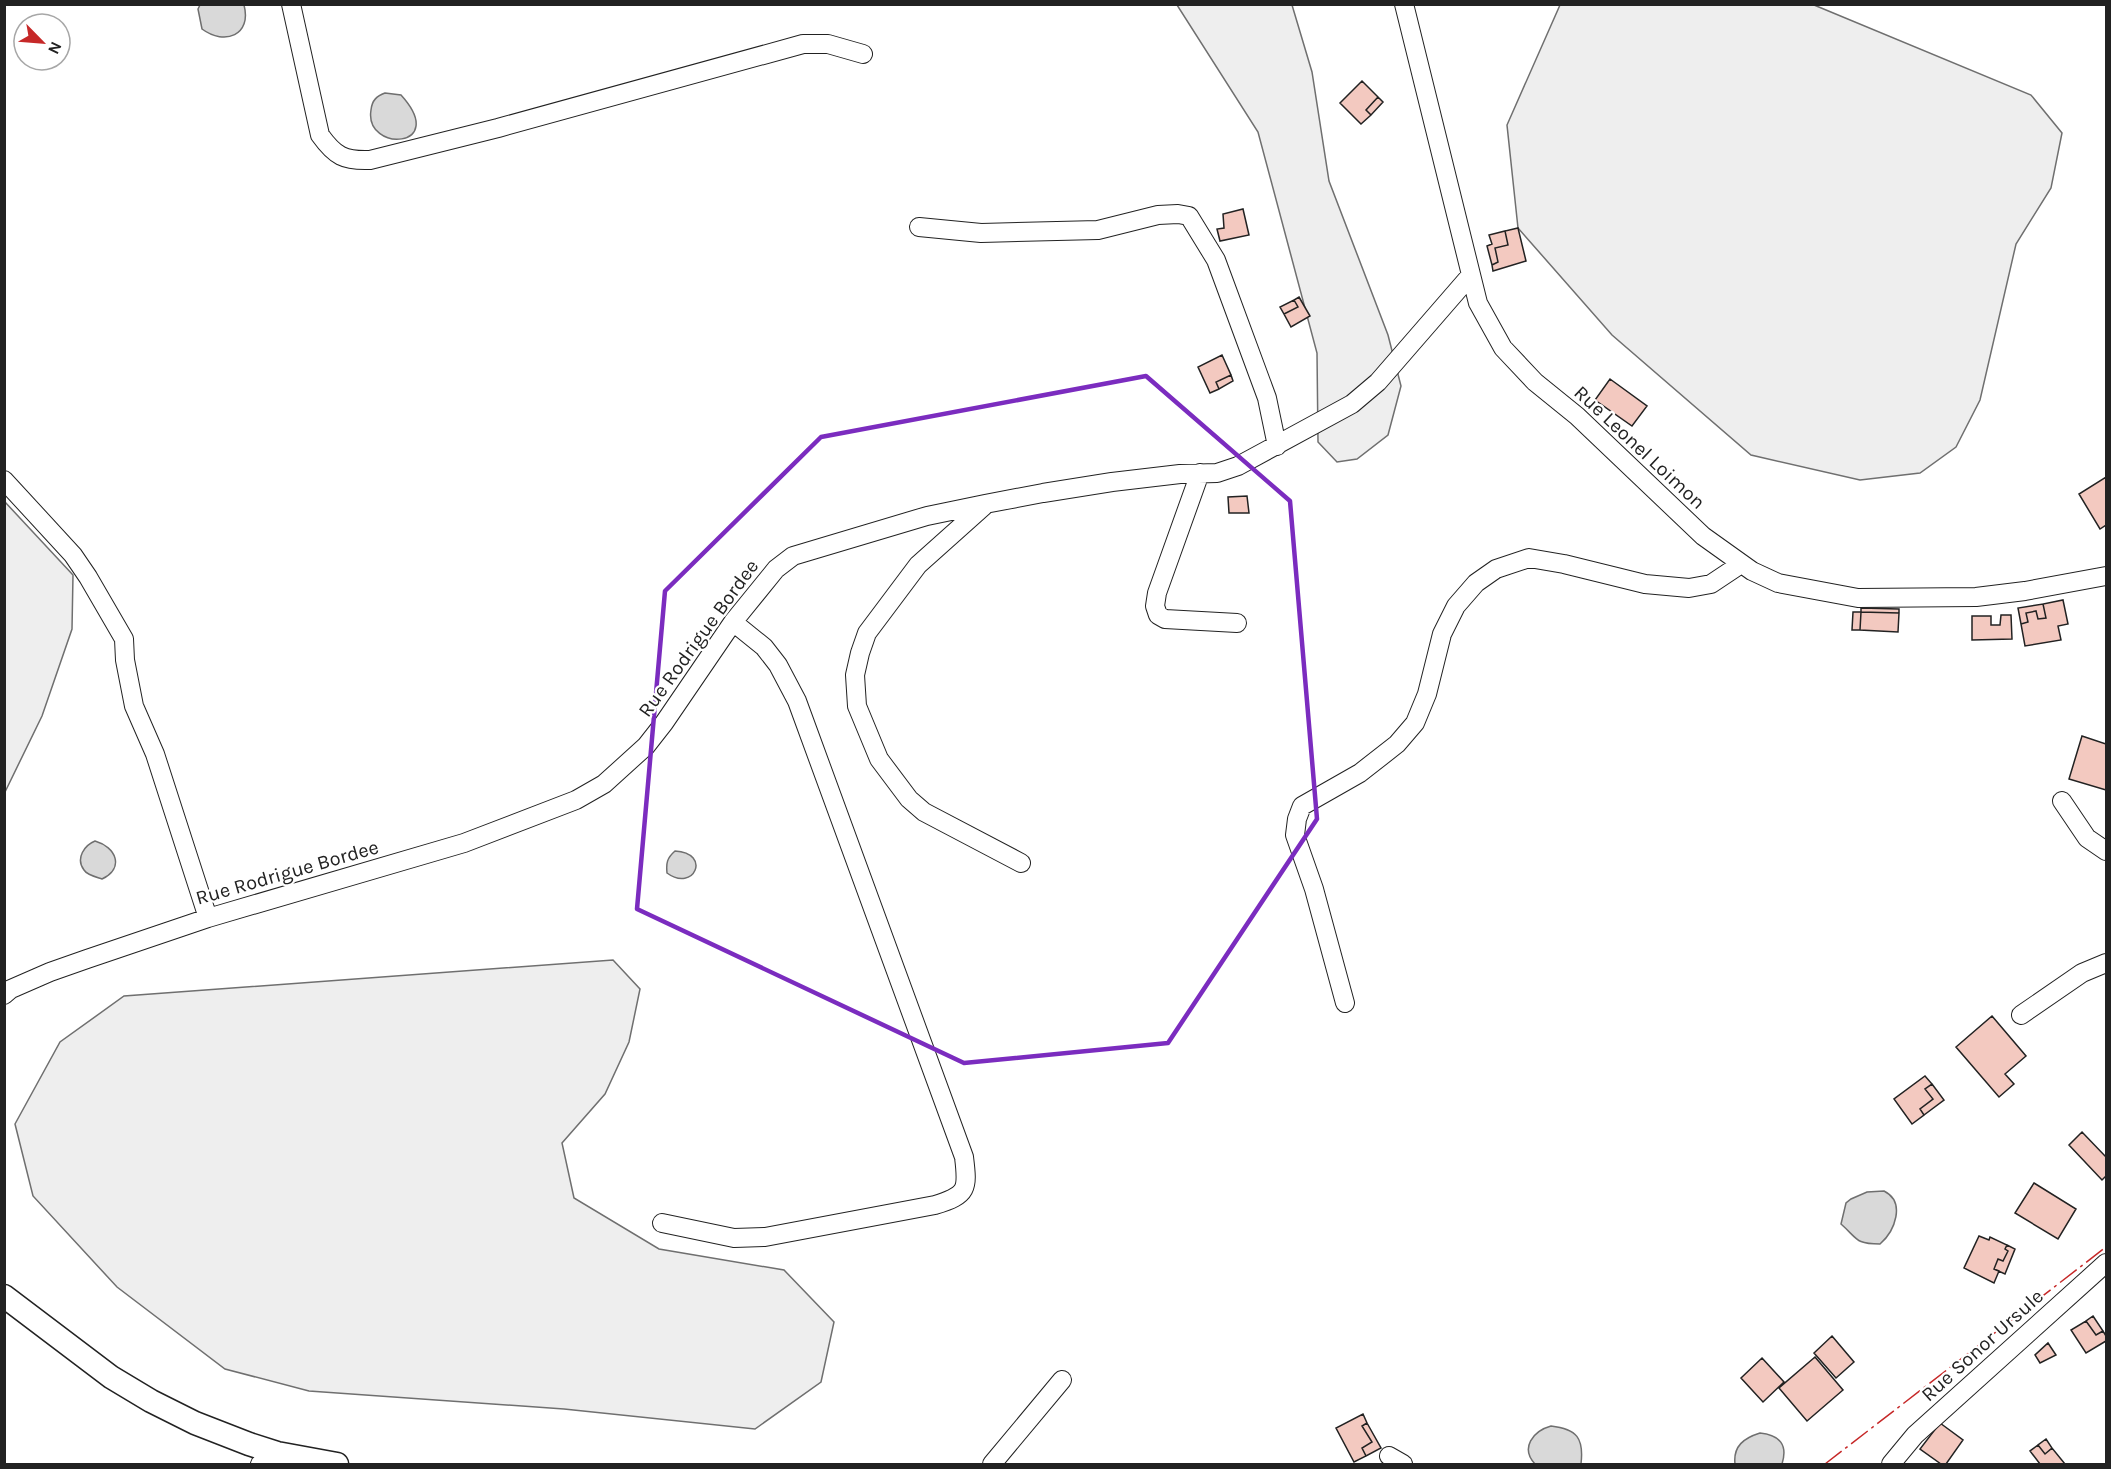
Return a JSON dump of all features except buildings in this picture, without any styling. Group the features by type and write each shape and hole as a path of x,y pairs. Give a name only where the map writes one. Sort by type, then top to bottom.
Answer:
{"street":[{"path":"291,4 320,135 329,149 342,158 357,161 370,160 498,128 803,44 828,44 862,54"},
{"name":"Rue Leonel Loimon","path":"1404,4 1470,276 1478,303 1503,348 1535,382 1577,416 1703,536 1741,564 1778,583 1840,596 1874,599 2000,595 2106,576"},
{"path":"919,227 981,233 1098,230 1158,215 1189,216 1220,270 1267,398 1277,446"},
{"name":"Rue Rodrigue Bordee","path":"4,995 11,989 50,972 208,918 464,843 576,800 604,784 646,746 733,622 776,569 793,556 927,516 985,504 1100,484 1217,472 1238,466 1352,404 1366,393 1470,276"},
{"path":"1200,473 1169,559 1155,606 1158,615 1165,619 1237,623"},
{"path":"4,480 73,555 124,639 125,660 134,706 155,754 208,918"},
{"path":"985,504 918,565 867,633 855,675 857,706 879,759 909,799 932,817 1021,863"},
{"path":"1345,1003 1314,888 1295,835 1297,819 1302,806 1360,772 1397,744 1415,723 1427,694 1442,634 1456,606 1476,583 1496,569 1529,558 1564,564 1645,584 1689,588 1711,584 1741,564"},
{"path":"662,1223 734,1238 765,1237 952,1200 963,1192 967,1182 964,1157 797,701 778,664 764,647 733,622"},
{"path":"2062,801 2087,838 2106,851"},
{"path":"2021,1014 2082,973 2106,963"},
{"name":"Rue Sonor Ursule","path":"1891,1464 1915,1435 2106,1263"},
{"path":"4,1296 111,1377 151,1401 268,1459 337,1464"},
{"path":"992,1464 1062,1380"}],"highlighted area":[{"path":"1146,376 1290,501 1317,819 1168,1043 964,1063 637,909 665,591 821,437"}],"shaded area":[{"path":"200,5 244,5 244,24 235,35 219,37 211,34 202,29 198,9"},
{"path":"1177,5 1292,5 1312,72 1329,181 1388,335 1401,386 1388,435 1357,459 1337,462 1318,442 1317,353 1258,132"},
{"path":"1560,5 1814,5 2031,95 2062,133 2051,188 2016,244 1980,400 1956,447 1920,473 1860,480 1751,455 1612,335 1518,228 1507,125"},
{"path":"385,93 401,95 413,113 416,126 411,135 402,139 390,138 380,133 372,124 372,104 377,97"},
{"path":"5,502 73,575 72,629 42,716 5,792"},
{"path":"95,841 108,848 115,858 114,869 102,879 85,872 81,865 82,852"},
{"path":"675,851 686,853 693,858 696,864 691,875 677,878 667,873 668,861"},
{"path":"613,960 640,989 629,1042 605,1094 562,1143 574,1198 659,1249 784,1270 834,1322 821,1382 755,1429 564,1409 309,1391 225,1369 117,1287 33,1196 15,1124 60,1042 124,996"},
{"path":"1884,1191 1895,1202 1894,1224 1880,1244 1861,1242 1841,1224 1846,1203 1867,1192"},
{"path":"1551,1426 1573,1432 1577,1436 1582,1455 1581,1464 1535,1464 1529,1452 1531,1441 1539,1432"},
{"path":"1760,1433 1773,1436 1781,1442 1784,1451 1782,1464 1735,1464 1736,1452 1741,1444 1749,1437"}],"power":[{"path":"1825,1464 2106,1247"}]}
